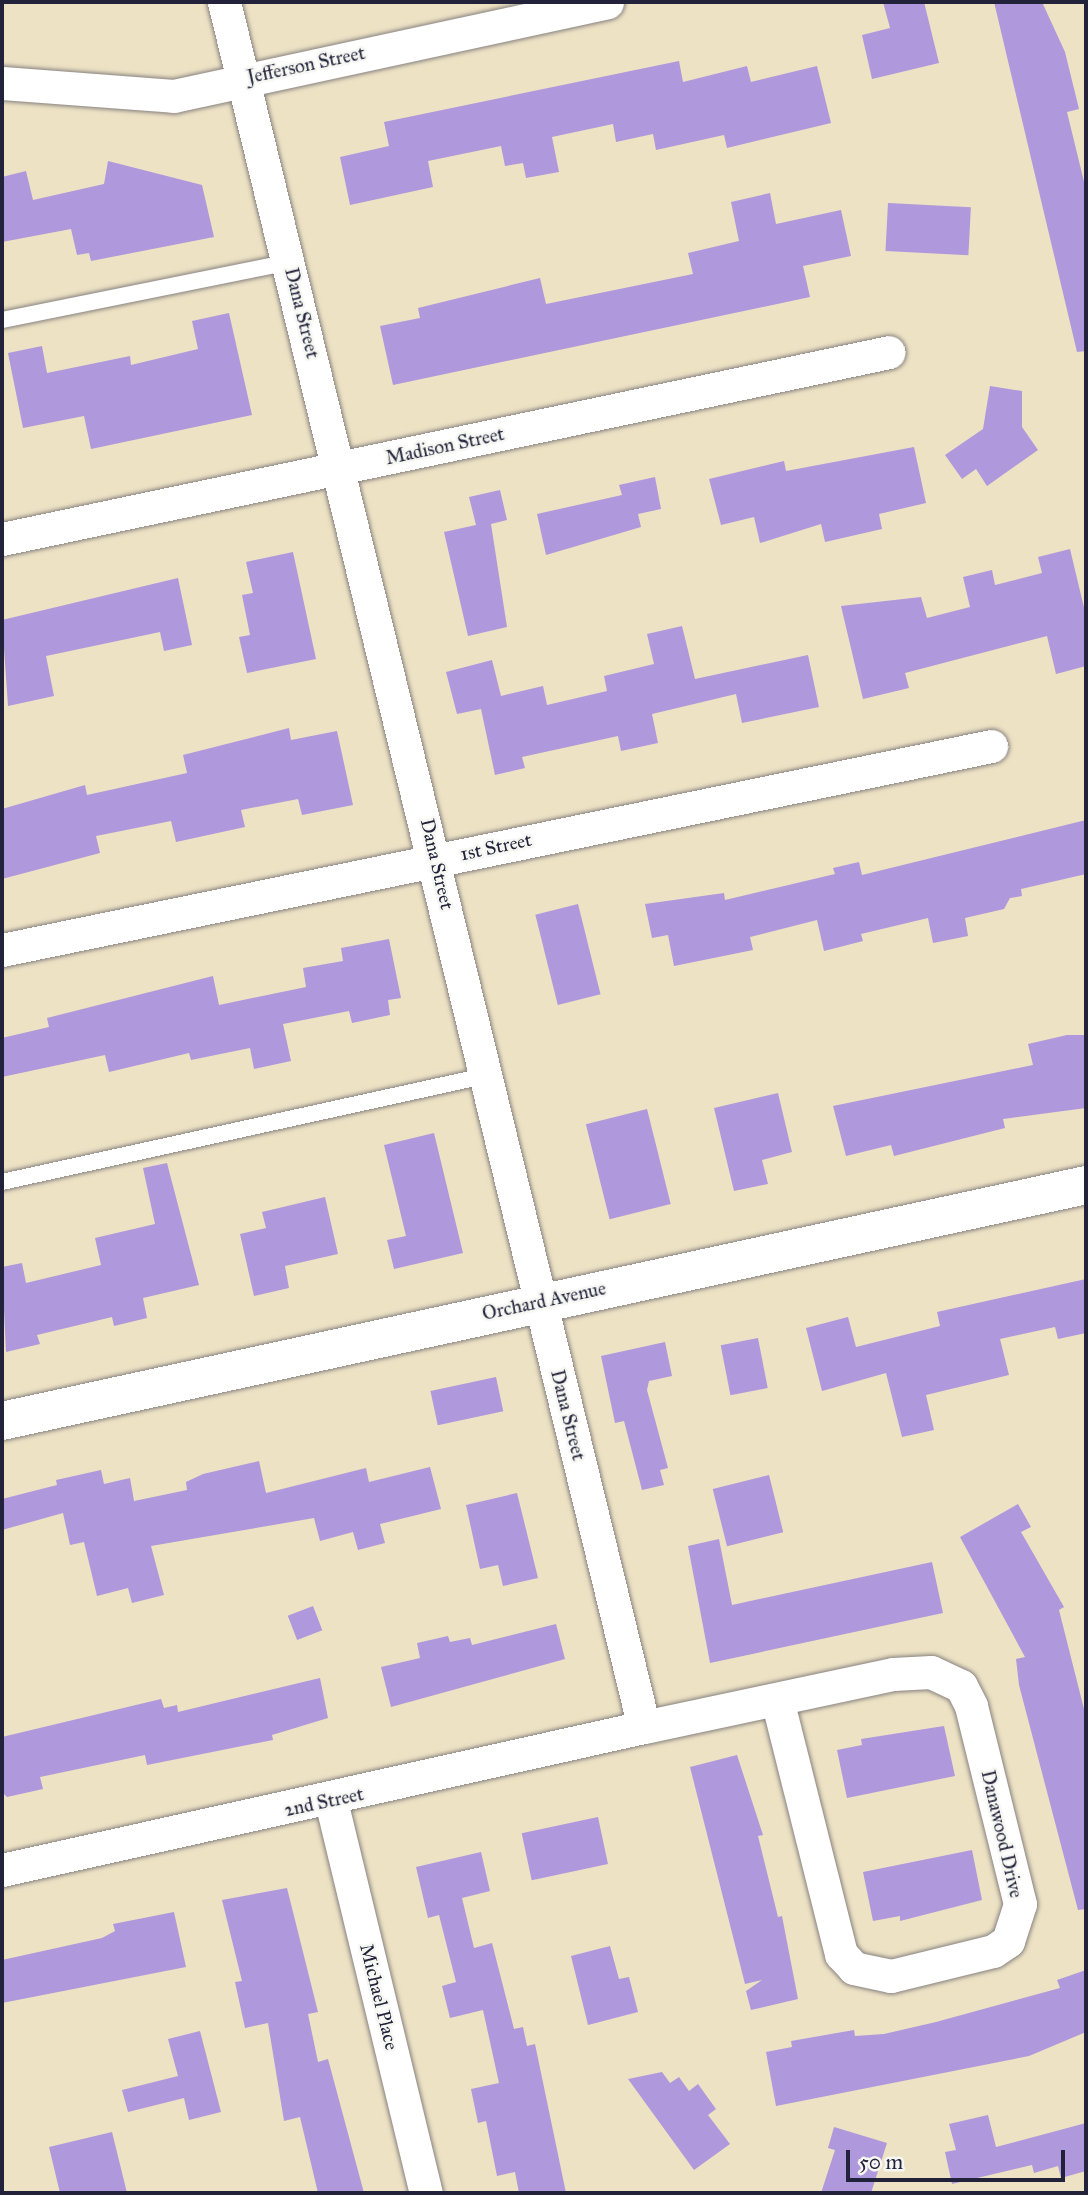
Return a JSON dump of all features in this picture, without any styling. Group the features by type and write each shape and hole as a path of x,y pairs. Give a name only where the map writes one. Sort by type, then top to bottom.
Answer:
{"street":[{"name":"Dana Street","path":"224,2 341,468 644,1727"},
{"name":"Jefferson Street","path":"2,83 155,97 607,2"},
{"name":"Madison Street","path":"2,539 889,352"},
{"name":"1st Street","path":"2,950 991,746"},
{"name":"Orchard Avenue","path":"2,1421 1086,1185"},
{"name":"Danawood Drive","path":"644,1727 893,1674 931,1672 961,1686 1020,1904 1008,1941 993,1951 891,1976 854,1968 841,1954 777,1700"},
{"name":"2nd Street","path":"2,1870 331,1801 644,1727"},
{"name":"Michael Place","path":"331,1801 426,2193"}],"lane":[{"path":"2,320 290,262"},
{"path":"2,1182 487,1075"}],"building":[{"path":"883,2 924,2 939,63 872,79 862,35 890,28"},
{"path":"994,2 1042,2 1065,52 1079,109 1067,112 1086,190 1086,351 1077,352"},
{"path":"679,61 683,82 747,66 751,82 817,66 831,123 727,148 724,135 656,150 653,134 616,142 613,124 552,137 559,172 526,178 523,163 505,166 501,146 428,161 433,187 350,205 340,157 389,146 384,122"},
{"path":"108,161 202,185 214,237 91,261 89,253 77,255 71,229 2,242 2,177 26,171 33,200 104,184"},
{"path":"770,193 776,224 841,210 851,256 803,266 810,297 393,385 380,326 420,318 418,308 540,278 546,304 693,274 688,253 739,241 731,202"},
{"path":"888,203 971,207 968,255 885,251"},
{"path":"229,313 252,415 91,449 84,416 23,428 8,353 42,346 47,373 130,356 131,365 198,349 192,321"},
{"path":"990,386 1022,391 1022,427 1038,450 987,486 976,469 962,479 945,455 983,429"},
{"path":"914,447 926,503 879,514 882,529 825,542 821,524 760,543 754,517 721,525 709,479 784,461 786,471"},
{"path":"655,477 661,509 638,514 641,527 546,555 537,514 622,495 619,485"},
{"path":"500,490 507,520 491,524 507,627 468,636 444,532 476,525 469,497"},
{"path":"1070,549 1086,616 1086,666 1056,674 1047,636 905,673 909,688 863,699 841,606 921,597 927,618 970,607 963,577 992,570 995,585 1042,573 1038,557"},
{"path":"293,552 316,659 247,673 239,637 250,635 242,595 253,593 246,562"},
{"path":"178,578 192,645 164,651 160,632 46,656 54,696 8,706 2,620"},
{"path":"682,626 695,679 808,655 819,707 742,723 736,694 652,714 658,743 621,751 618,736 522,757 525,768 495,775 481,709 457,714 446,672 492,660 501,696 543,686 547,705 607,691 604,676 654,664 647,634"},
{"path":"289,728 291,740 337,731 353,805 302,815 298,799 241,810 245,827 176,842 171,821 96,836 100,853 2,879 2,809 85,785 87,795 187,773 183,755"},
{"path":"1086,820 1086,874 1021,889 1022,896 1010,898 1004,909 965,918 968,936 933,943 928,918 861,934 863,941 824,951 817,920 750,937 753,950 674,966 668,935 652,938 645,904 724,893 725,900 835,874 833,868 859,862 862,875"},
{"path":"578,904 600,994 558,1005 535,915"},
{"path":"389,939 401,998 388,1000 390,1015 352,1023 349,1011 283,1024 291,1061 254,1069 250,1048 191,1060 189,1053 109,1072 105,1055 2,1077 2,1038 49,1027 47,1018 213,976 219,1005 306,987 303,968 343,961 341,948"},
{"path":"1067,1035 1086,1035 1086,1108 1003,1119 1005,1128 894,1156 891,1145 846,1156 833,1106 1033,1065 1028,1044"},
{"path":"778,1093 792,1152 762,1160 768,1184 734,1191 714,1108"},
{"path":"647,1109 671,1204 610,1219 586,1124"},
{"path":"434,1133 463,1253 394,1269 387,1240 406,1236 384,1145"},
{"path":"167,1163 199,1285 143,1298 147,1318 114,1326 112,1317 37,1335 40,1344 6,1352 2,1267 22,1263 26,1283 101,1265 95,1238 155,1224 143,1168"},
{"path":"325,1197 338,1254 285,1266 289,1288 254,1296 240,1234 266,1228 262,1212"},
{"path":"1086,1279 1086,1333 1058,1339 1055,1327 1000,1339 1009,1375 926,1395 934,1430 902,1437 886,1373 822,1391 806,1328 848,1317 856,1347 940,1326 937,1312"},
{"path":"758,1338 768,1388 730,1395 721,1345"},
{"path":"665,1342 672,1376 649,1381 647,1390 668,1468 660,1470 664,1485 642,1490 624,1421 615,1423 601,1356"},
{"path":"496,1377 503,1411 438,1425 430,1391"},
{"path":"259,1461 266,1493 366,1468 369,1482 430,1467 441,1509 380,1524 385,1543 358,1550 353,1532 320,1541 314,1518 151,1546 164,1595 132,1603 128,1588 97,1596 84,1542 70,1545 63,1513 2,1530 2,1499 57,1485 56,1480 101,1470 104,1484 130,1478 134,1501 187,1490 186,1482 203,1474"},
{"path":"769,1475 783,1532 727,1546 713,1489"},
{"path":"517,1493 538,1578 503,1586 498,1565 480,1569 466,1505"},
{"path":"1018,1504 1031,1527 1021,1532 1064,1607 1059,1610 1086,1717 1086,1909 1078,1910 1019,1685 1016,1659 1025,1657 960,1537"},
{"path":"719,1539 732,1605 932,1562 943,1613 710,1663 688,1546"},
{"path":"313,1606 322,1630 297,1640 288,1616"},
{"path":"556,1624 565,1659 391,1707 381,1667 420,1658 417,1643 448,1636 450,1642 470,1638 472,1645"},
{"path":"320,1678 328,1718 272,1735 273,1740 147,1765 145,1755 40,1777 43,1789 7,1797 2,1792 2,1737 161,1699 164,1708 177,1705 178,1712"},
{"path":"944,1726 955,1776 847,1798 837,1750 862,1745 861,1739"},
{"path":"737,1755 763,1835 758,1836 778,1917 782,1916 798,1999 751,2010 746,1991 762,1980 745,1984 690,1767"},
{"path":"598,1817 608,1864 532,1880 522,1833"},
{"path":"972,1850 982,1900 900,1921 900,1916 873,1921 863,1872"},
{"path":"481,1852 490,1891 462,1898 474,1948 492,1943 514,2029 523,2027 527,2046 535,2044 566,2193 519,2193 515,2172 497,2176 486,2121 478,2123 471,2089 499,2083 483,2010 450,2018 442,1986 456,1982 439,1915 428,1918 416,1867"},
{"path":"287,1888 318,2012 308,2014 318,2062 328,2059 364,2193 318,2193 300,2117 284,2121 268,2023 245,2028 235,1982 242,1981 222,1900"},
{"path":"174,1912 186,1967 2,2003 2,1960 102,1938 115,1931 113,1924"},
{"path":"610,1946 619,1979 629,1977 638,2012 588,2025 571,1956"},
{"path":"1086,1970 1086,2032 1029,2056 776,2106 766,2052 792,2047 791,2041 854,2030 855,2036 884,2034 936,2022 1060,1988 1057,1980"},
{"path":"200,2031 221,2112 189,2120 184,2098 128,2112 122,2090 178,2076 168,2039"},
{"path":"662,2072 670,2083 679,2077 689,2091 698,2084 716,2109 708,2115 730,2144 694,2170 628,2079"},
{"path":"988,2115 996,2147 1086,2123 1086,2171 1061,2178 1058,2166 1034,2173 1032,2165 952,2184 945,2152 956,2150 949,2124"},
{"path":"834,2127 887,2143 871,2193 821,2193 835,2150 828,2148"},
{"path":"112,2132 127,2193 60,2193 49,2147"}]}
